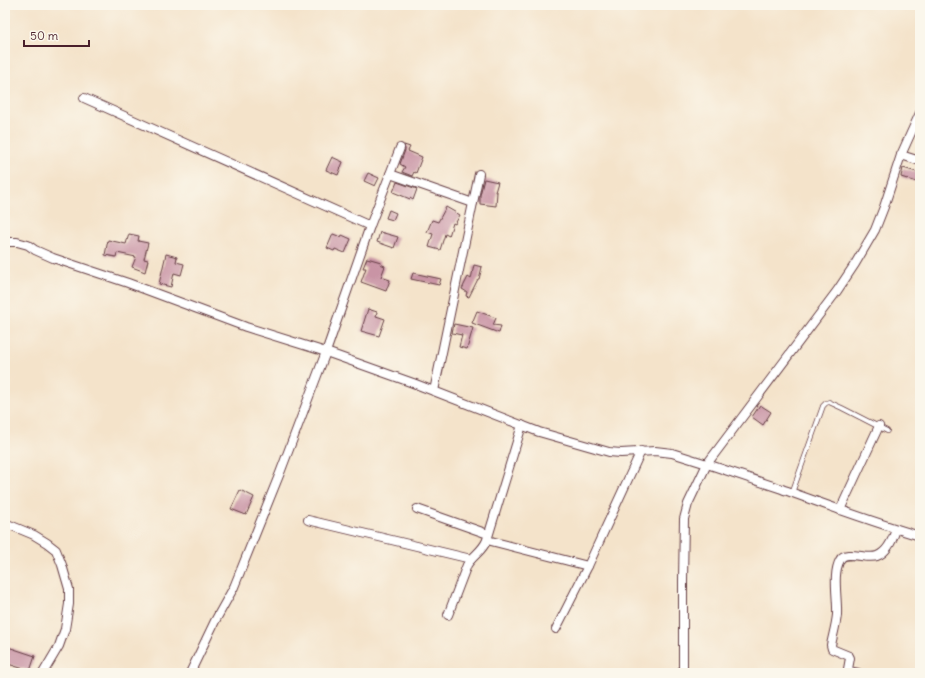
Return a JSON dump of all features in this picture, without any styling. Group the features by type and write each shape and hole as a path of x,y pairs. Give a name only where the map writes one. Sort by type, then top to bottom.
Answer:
{"street":[{"path":"84,98 370,226"},
{"path":"683,673 684,519 688,504 707,464 856,264 875,230 901,155 920,113"},
{"path":"190,673 215,621 234,587 280,473 326,352 370,226 400,148"},
{"path":"901,155 920,161"},
{"path":"390,174 473,203"},
{"path":"434,391 479,174"},
{"path":"6,242 22,243 53,258 128,283 246,327 326,352 434,391 539,432 609,452 621,453 655,451 672,453 920,536"},
{"path":"448,615 467,565 470,560 485,546 522,425"},
{"path":"840,510 879,426"},
{"path":"556,629 588,566 641,451"},
{"path":"417,509 488,537 588,566"},
{"path":"308,520 470,560"},
{"path":"5,523 34,534 56,550 70,588 70,604 65,629 59,646 43,673"},
{"path":"858,673 848,671 850,656 832,649 831,645 837,614 836,575 838,564 841,558 848,555 871,558 879,556 893,539 896,529"}],"lane":[{"path":"792,493 823,406 826,403 829,402 887,431"}],"building":[{"path":"404,145 410,147 408,151 422,157 416,173 414,172 412,176 402,172 405,167 400,164 405,150"},
{"path":"332,157 343,162 338,175 326,170"},
{"path":"903,168 920,173 920,183 901,177"},
{"path":"368,173 379,178 375,186 364,181"},
{"path":"484,179 498,182 495,192 497,192 496,206 480,204 480,195"},
{"path":"397,182 417,189 413,200 393,192"},
{"path":"446,207 460,215 455,224 453,223 449,236 445,234 440,250 429,247 433,234 427,232 432,220 438,222"},
{"path":"389,210 396,213 393,220 386,218"},
{"path":"380,232 398,237 394,248 377,242"},
{"path":"129,234 139,236 138,241 148,243 144,259 148,260 145,272 132,267 136,257 117,253 116,257 105,255 108,240 126,244"},
{"path":"333,234 341,237 342,235 351,239 345,253 327,248"},
{"path":"166,254 177,257 176,262 184,264 181,275 174,273 171,287 159,284"},
{"path":"367,258 381,262 380,264 385,266 381,277 390,280 386,291 361,282 366,268 363,268"},
{"path":"474,265 482,267 479,279 469,297 466,296 467,292 462,289 468,277 471,279"},
{"path":"413,273 441,279 439,285 411,279"},
{"path":"368,309 377,312 376,316 385,319 379,336 361,331"},
{"path":"477,311 496,318 493,325 501,326 499,333 472,323"},
{"path":"454,324 473,328 467,349 459,347 462,335 452,333"},
{"path":"760,405 771,412 763,425 752,417"},
{"path":"240,490 254,497 246,515 231,509"},
{"path":"5,646 35,656 30,671 5,663"}]}
